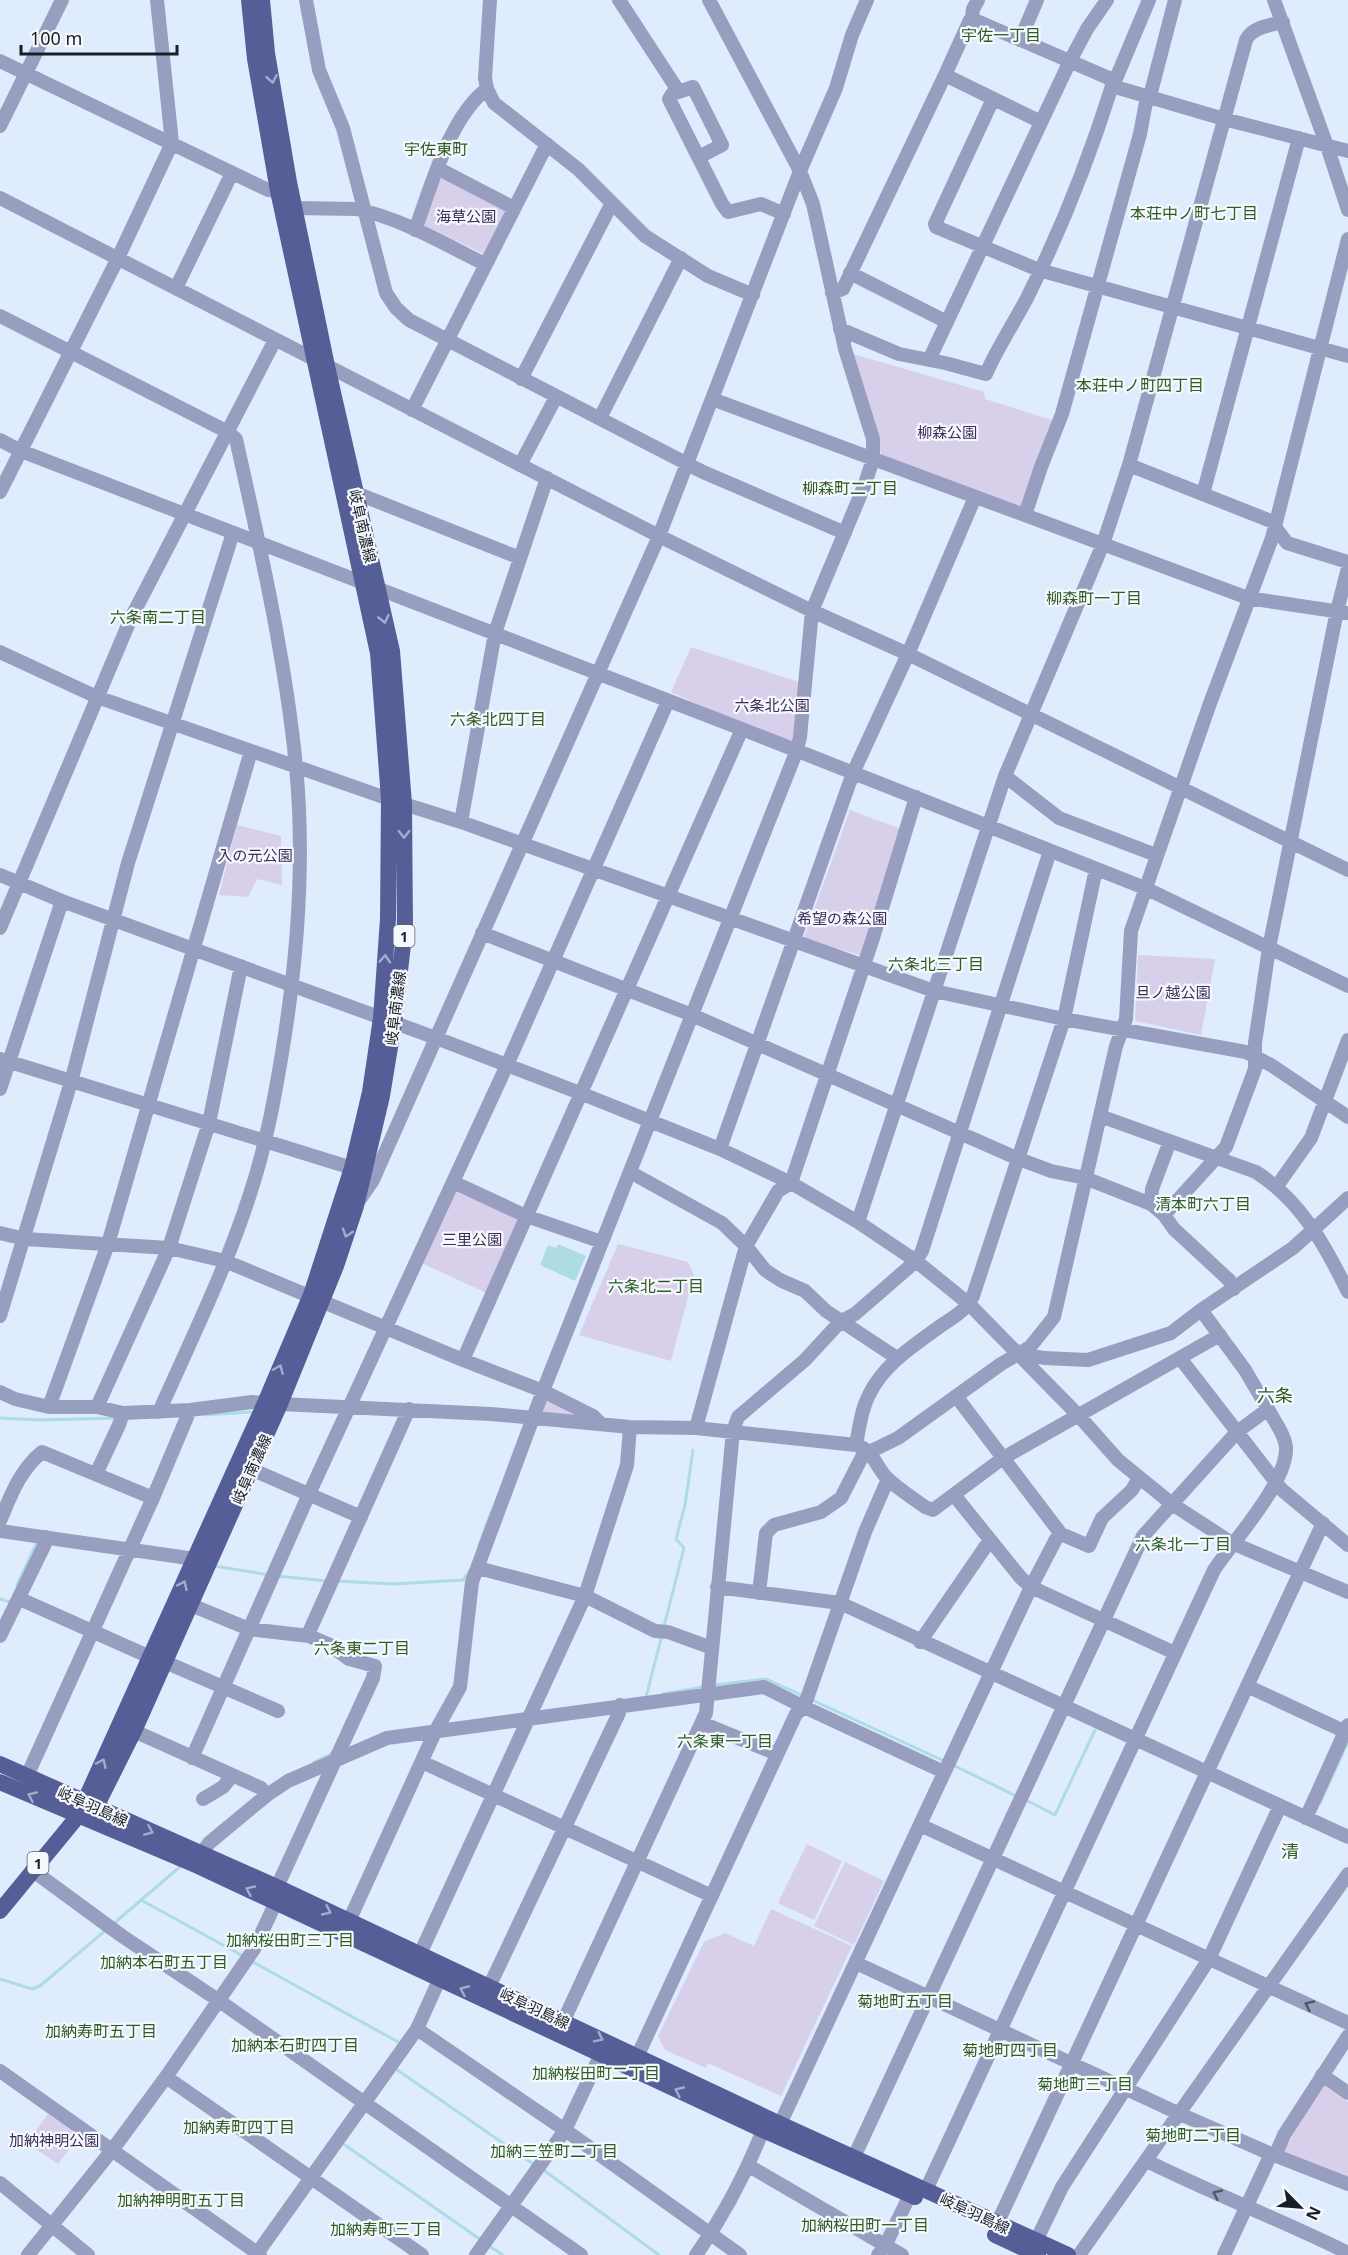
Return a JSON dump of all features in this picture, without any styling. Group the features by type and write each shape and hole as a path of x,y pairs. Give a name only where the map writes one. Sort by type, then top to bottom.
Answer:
{"main road":[{"name":"岐阜南濃線","path":"249,0 255,59 278,191 356,493 370,587"},
{"name":"岐阜南濃線","path":"86,1808 158,1659 191,1605 251,1469 273,1403 316,1297 352,1168 387,1020 405,927 397,801 392,651 370,587 321,363 267,53 262,0"},
{"name":"岐阜南濃線","path":"316,1297 336,1266 356,1206 382,1096 387,1020"},
{"name":"岐阜南濃線","path":"0,1911 86,1808 134,1731 195,1559 273,1403"},
{"name":"岐阜羽島線","path":"0,1764 198,1866 349,1921 420,1954 442,1973 489,1987 926,2190 997,2224 1037,2248"},
{"name":"岐阜羽島線","path":"0,1782 86,1808 201,1854 277,1895 442,1973 601,2054 763,2130 1037,2248 1068,2255"}],"street":[{"path":"0,126 62,0"},
{"path":"0,492 118,258 172,143 157,0"},
{"path":"306,0 319,70 343,128 386,293 396,308 409,320 448,341 687,464 845,533"},
{"path":"490,0 485,78 494,103 578,169 645,236 708,276 753,295"},
{"path":"619,0 679,92"},
{"path":"349,1921 435,1732 460,1687 471,1582 543,1391 797,750 812,610 873,459 873,439 832,293 813,204 800,171 709,0"},
{"path":"356,1206 373,1180 659,536 783,214 836,88 852,35 867,0"},
{"path":"832,293 843,289 972,19 973,9 978,0"},
{"path":"1020,40 1037,0"},
{"path":"929,360 1070,61 1107,0"},
{"path":"844,331 875,346 899,354 986,374 1028,296 1085,168 1112,84 1149,0"},
{"path":"1025,515 1062,414 1099,286 1140,134 1147,98 1150,96 1175,0"},
{"path":"1274,0 1348,210"},
{"path":"972,19 1111,79 1112,84 1147,98 1348,151"},
{"path":"858,1222 1005,776 1103,544 1129,465 1248,35 1263,27 1283,22"},
{"path":"0,61 268,190 278,191"},
{"path":"945,75 1041,122"},
{"path":"699,157 722,145 693,87 672,94 669,99 699,157 728,213 761,204 783,214"},
{"path":"415,230 458,122 477,96 487,88"},
{"path":"993,99 935,224 936,227 1039,270 1348,356"},
{"path":"1203,494 1299,138"},
{"path":"412,410 547,144"},
{"path":"439,169 514,208"},
{"path":"176,288 232,173"},
{"path":"0,198 659,536 908,654 1348,870"},
{"path":"521,378 612,203"},
{"path":"295,208 365,211 415,230 485,264"},
{"path":"759,1593 766,1533 774,1525 821,1512 841,1498 863,1455 898,1438 1018,1353 1030,1347 1054,1317 1116,1046 1126,1019 1131,931 1156,855 1276,525 1348,239"},
{"path":"600,418 681,258"},
{"path":"850,273 947,322"},
{"path":"0,316 228,432 236,439 259,544 285,689 296,766 300,856 299,901 293,985 276,1088 265,1141 250,1194 225,1261 159,1412"},
{"path":"0,927 131,618 275,340"},
{"path":"520,465 556,397"},
{"path":"712,399 1248,598 1342,612"},
{"path":"0,440 21,451 797,750 1145,888 1348,986"},
{"path":"1129,465 1276,525 1287,543 1348,562"},
{"path":"461,822 495,633 547,478"},
{"path":"356,493 520,558"},
{"path":"720,1149 853,773 908,654 975,497"},
{"path":"0,1316 71,1082 128,863 234,533"},
{"path":"1164,1215 1226,1147 1255,1069 1255,1043 1269,948 1290,842 1342,612 1348,568"},
{"path":"0,652 97,698 461,822 934,991 1065,1019 1246,1052 1348,1117"},
{"path":"192,1758 348,1407 507,1065 668,701"},
{"path":"463,1360 742,729"},
{"path":"50,1407 108,1244 251,751"},
{"path":"1005,776 1059,818 1156,855"},
{"path":"696,1428 746,1246 778,1191 791,1183 916,797"},
{"path":"564,2022 706,1713 733,1431 738,1418 805,1360 841,1321 855,1314 916,1261 922,1251 1050,850"},
{"path":"855,1445 869,1394 897,1359 969,1304 1065,1019 1096,869"},
{"path":"0,875 62,901 580,1093 720,1149 791,1183 858,1222 916,1261 969,1304 1079,1416 1118,1460 1173,1504 1232,1543 1348,1592"},
{"path":"0,1089 4,1060 62,901"},
{"path":"482,933 692,1015 1019,1159 1051,1171 1085,1178 1151,1204 1164,1215 1174,1229 1229,1280 1234,1289"},
{"path":"97,1407 169,1248 209,1123 241,966"},
{"path":"1277,1186 1311,1138 1348,1040"},
{"path":"4,1060 352,1168"},
{"path":"1100,1116 1256,1172 1277,1186 1315,1229 1348,1292"},
{"path":"1151,1204 1152,1189 1170,1140"},
{"path":"630,1172 722,1223 746,1246 765,1269 780,1280 805,1291 826,1311 897,1359"},
{"path":"453,1182 526,1216 602,1242"},
{"path":"1018,1353 1044,1358 1088,1360 1171,1333 1293,1248 1348,1198"},
{"path":"0,1233 25,1239 169,1248 225,1261 543,1391 593,1416 601,1424"},
{"path":"926,2190 1214,1570 1276,1483 1287,1450 1285,1440 1245,1370 1201,1310"},
{"path":"0,1392 15,1399 50,1407 97,1407 123,1413 190,1410 252,1402 534,1417 630,1427 696,1428 855,1445 869,1451 888,1479 925,1507 933,1510 1003,1458 1220,1335"},
{"path":"1180,1358 1282,1490 1348,1545"},
{"path":"956,1396 1061,1533 1089,1546 1102,1518 1132,1490 1140,1479"},
{"path":"309,1636 409,1409"},
{"path":"854,2157 1143,1536 1237,1432 1268,1409"},
{"path":"27,1776 153,1498 190,1410"},
{"path":"96,1474 123,1413"},
{"path":"420,1954 585,1596 627,1465 630,1427"},
{"path":"0,1521 9,1498 28,1463 42,1452 153,1498"},
{"path":"251,1469 361,1517"},
{"path":"637,2057 796,1714 804,1707 865,1532 888,1479"},
{"path":"954,1495 1031,1587 1175,1653"},
{"path":"997,2224 1323,1523"},
{"path":"0,1531 195,1559"},
{"path":"780,2124 1031,1587 1061,1533"},
{"path":"0,1636 20,1599 46,1537"},
{"path":"920,1642 990,1540"},
{"path":"478,1568 585,1596 655,1631 668,1632 712,1648"},
{"path":"717,1587 840,1604 1348,1837"},
{"path":"20,1599 278,1711"},
{"path":"28,2255 113,2150 254,1949 373,1677 375,1666 349,1659 330,1645 309,1636 249,1629 191,1605"},
{"path":"1247,1686 1347,1730 1306,1818"},
{"path":"201,1854 209,1843 267,1795 300,1774 387,1738 764,1687 944,1772"},
{"path":"489,1987 619,1713 620,1705"},
{"path":"702,1723 777,1754"},
{"path":"134,1731 261,1788 267,1795"},
{"path":"422,1762 712,1896"},
{"path":"203,1799 223,1787 232,1776"},
{"path":"1037,2248 1062,2187 1209,1959 1280,1806"},
{"path":"920,1825 1348,2023"},
{"path":"32,1870 122,1936 218,2000 581,2255"},
{"path":"1079,2255 1348,1874"},
{"path":"856,1963 1180,2114 1273,2155 1348,2184"},
{"path":"0,2071 258,2254 363,2102 417,2029 442,1973"},
{"path":"417,2029 565,2130 740,2255"},
{"path":"1224,2255 1284,2135 1348,2036"},
{"path":"476,2255 565,2130 601,2054"},
{"path":"1322,2075 1348,2093"},
{"path":"166,2077 422,2255"},
{"path":"696,2255 726,2211 763,2130"},
{"path":"1147,2161 1246,2208 1304,2231 1347,2254"},
{"path":"748,2166 882,2249 902,2255"},
{"path":"0,2183 88,2255"},
{"path":"882,2249 910,2195"}],"green space":[{"name":"海草公園","path":"445,176 510,208 486,255 422,224 440,181"},
{"name":"柳森公園","path":"853,354 984,392 985,399 1055,421 1023,511 883,460"},
{"name":"六条北公園","path":"691,647 805,684 796,748 671,692"},
{"name":"希望の森公園","path":"850,810 901,829 861,955 803,940"},
{"name":"入の元公園","path":"237,825 281,836 282,885 257,879 248,897 219,895"},
{"name":"旦ノ越公園","path":"1138,955 1215,959 1201,1035 1135,1021"},
{"name":"三里公園","path":"453,1182 526,1216 491,1295 417,1261"},
{"path":"618,1244 688,1262 694,1275 671,1361 579,1335"},
{"path":"548,1395 589,1416 540,1415"},
{"path":"807,1844 842,1861 814,1920 778,1903"},
{"path":"845,1862 884,1881 854,1945 814,1926"},
{"path":"771,1909 852,1946 781,2096 708,2063 706,2068 665,2050 658,2036 704,1942 725,1933 754,1946"},
{"path":"1325,2086 1348,2102 1348,2179 1282,2154 1318,2092"},
{"name":"加納神明公園","path":"48,2114 79,2136 58,2164 27,2143"}],"shaded area":[{"path":"558,1244 586,1256 575,1281 540,1265 548,1245 556,1248"}],"waterway":[{"path":"205,1415 251,1412"},
{"path":"0,1418 39,1420 117,1418"},
{"path":"664,1626 684,1548 676,1539 685,1505 693,1450"},
{"path":"479,1545 491,1512"},
{"path":"17,1585 38,1540"},
{"path":"214,1566 270,1575"},
{"path":"336,1581 393,1584 463,1580 471,1569"},
{"path":"277,1576 327,1581"},
{"path":"0,1599 10,1602"},
{"path":"646,1697 662,1635"},
{"path":"713,1685 766,1679 804,1696"},
{"path":"663,1694 703,1687"},
{"path":"810,1699 944,1761"},
{"path":"1024,1799 1055,1815 1095,1730"},
{"path":"1317,1804 1320,1803 1348,1742"},
{"path":"314,1762 333,1753"},
{"path":"953,1765 1018,1797"},
{"path":"112,1925 182,1865"},
{"path":"141,1900 243,1956"},
{"path":"0,1979 32,1989 40,1986 107,1929"},
{"path":"251,1961 400,2043"},
{"path":"393,2067 536,2166"},
{"path":"342,2143 481,2240"},
{"path":"542,2169 659,2255"},
{"path":"489,2246 503,2255"}],"district":[{"name":"宇佐一丁目","path":"1001,35"},
{"name":"宇佐東町","path":"436,149"},
{"name":"本荘中ノ町七丁目","path":"1194,213"},
{"name":"本荘中ノ町四丁目","path":"1140,385"},
{"name":"柳森町二丁目","path":"850,488"},
{"name":"柳森町一丁目","path":"1094,598"},
{"name":"六条南二丁目","path":"158,617"},
{"name":"六条北四丁目","path":"498,719"},
{"name":"六条北三丁目","path":"936,964"},
{"name":"清本町六丁目","path":"1203,1204"},
{"name":"六条北二丁目","path":"656,1286"},
{"name":"六条","path":"1275,1395"},
{"name":"六条北一丁目","path":"1183,1544"},
{"name":"六条東二丁目","path":"362,1648"},
{"name":"六条東一丁目","path":"725,1741"},
{"name":"清","path":"1290,1851"},
{"name":"加納桜田町三丁目","path":"290,1940"},
{"name":"加納本石町五丁目","path":"164,1962"},
{"name":"菊地町五丁目","path":"905,2001"},
{"name":"加納寿町五丁目","path":"101,2031"},
{"name":"加納本石町四丁目","path":"295,2045"},
{"name":"菊地町四丁目","path":"1010,2050"},
{"name":"加納桜田町二丁目","path":"596,2073"},
{"name":"菊地町三丁目","path":"1085,2084"},
{"name":"加納寿町四丁目","path":"239,2127"},
{"name":"菊地町二丁目","path":"1193,2135"},
{"name":"加納三笠町二丁目","path":"554,2151"},
{"name":"加納神明町五丁目","path":"181,2200"},
{"name":"加納桜田町一丁目","path":"865,2225"},
{"name":"加納寿町三丁目","path":"386,2229"}]}
